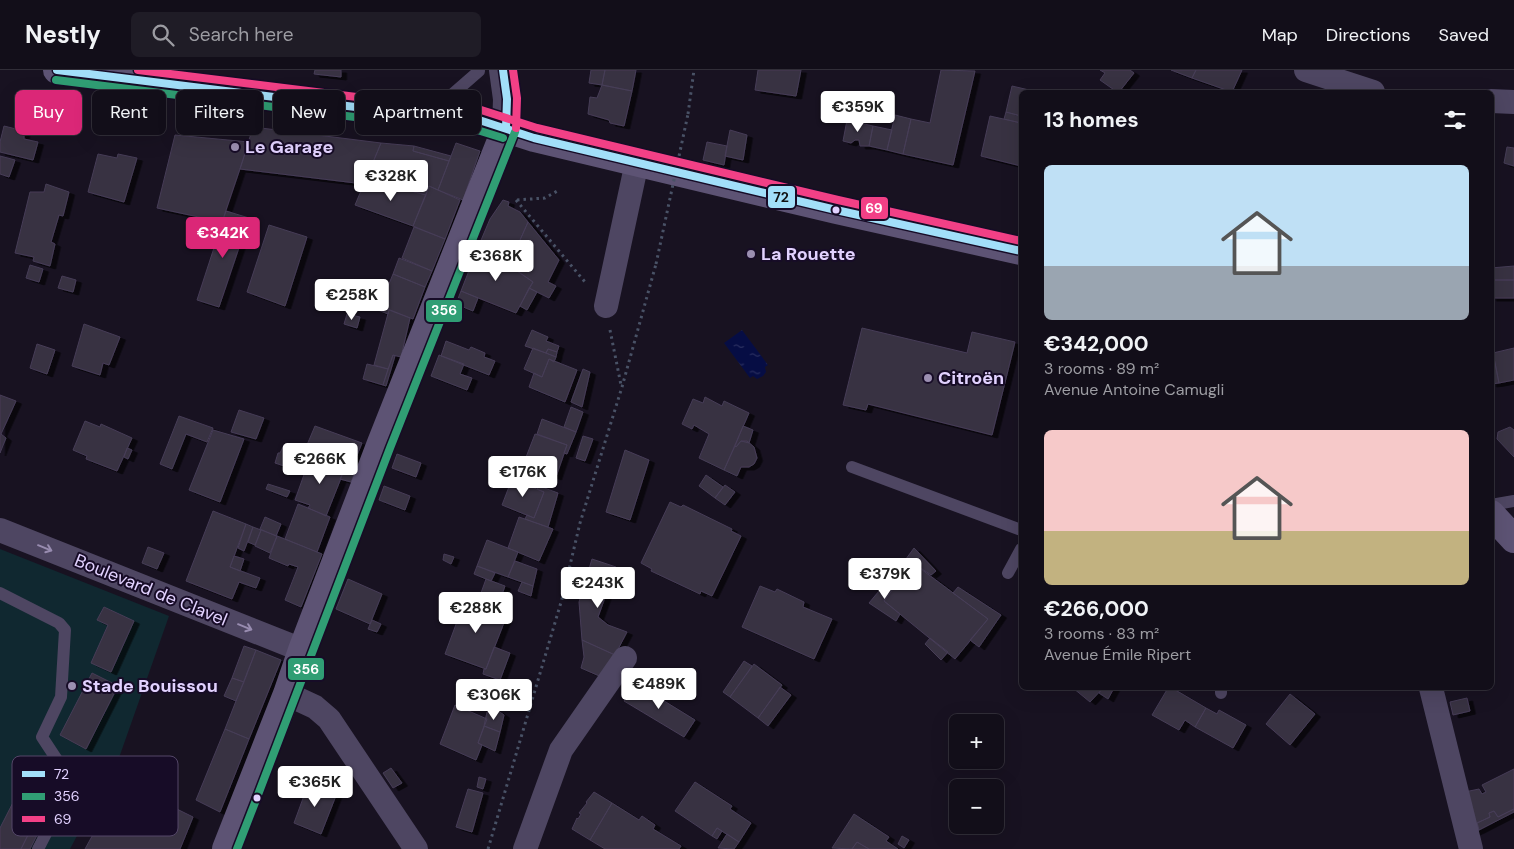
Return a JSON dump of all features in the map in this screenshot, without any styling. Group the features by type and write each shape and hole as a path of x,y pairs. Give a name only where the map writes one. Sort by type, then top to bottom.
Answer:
{"main road":[{"path":"57,70 169,77 355,105"},
{"path":"481,120 534,138 836,210 1019,251"},
{"path":"226,849 288,694 302,650 381,443 506,128"},
{"path":"1494,517 1514,539"}],"street":[{"path":"491,70 507,99 506,128"},
{"path":"1306,70 1367,90"},
{"path":"1494,101 1514,102"},
{"path":"606,306 637,162"},
{"name":"Boulevard de Clavel","path":"0,530 302,650"},
{"path":"525,849 561,750 625,658"},
{"path":"1431,690 1471,849"},
{"path":"288,694 315,707 329,719 416,849"}],"lane":[{"path":"457,90 491,70"},
{"path":"852,467 1019,529"},
{"path":"1494,504 1514,501"},
{"path":"1008,573 1019,553"},
{"path":"0,593 59,623 65,630 61,698 42,737 54,756"},
{"path":"38,849 45,836"}],"path":[{"path":"488,849 562,599 580,523 622,387 656,264 688,114 694,70"},
{"path":"559,190 545,198 516,200 606,306 622,387"}],"shaded area":[{"name":"Stade Bouissou","path":"0,549 169,616 119,756 12,756 12,836 77,836 70,849 0,849"}],"water":[{"path":"742,330 768,365 765,367 766,372 763,376 757,379 753,376 750,378 724,343"}],"building":[{"path":"315,70 341,70 341,77 314,74"},
{"path":"591,70 605,70 602,85 589,83"},
{"path":"605,70 636,70 632,91 602,85"},
{"path":"758,70 801,70 796,96 755,90"},
{"path":"941,70 975,71 953,165 903,154 911,119 930,123"},
{"path":"1100,70 1130,70 1134,73 1121,90 1114,90 1100,80 1105,73"},
{"path":"1171,70 1196,70 1192,78"},
{"path":"1196,70 1242,70 1233,90 1226,90 1192,78"},
{"path":"602,85 632,91 624,126 610,123 609,120 588,114 590,97 597,98"},
{"path":"1012,86 1029,90 1019,90 1019,115 1006,112"},
{"path":"1006,112 1019,115 1019,123 1004,119"},
{"path":"895,115 911,119 903,154 887,150"},
{"path":"990,116 1019,123 1019,166 981,156"},
{"path":"847,120 873,126 869,146 860,146 859,140 851,143 843,141"},
{"path":"4,126 15,129 15,135 24,135 24,139 38,142 33,160 0,152 0,142"},
{"path":"873,126 892,130 887,150 869,146"},
{"path":"263,128 273,130 273,135 317,135 381,143 364,184 240,169 251,135 263,135"},
{"path":"730,130 747,135 743,160 725,156"},
{"path":"175,135 249,142 222,222 157,208"},
{"path":"707,142 727,146 724,165 703,160"},
{"path":"381,143 414,146 413,151 449,161 438,190 429,186 426,195 366,179"},
{"path":"456,143 480,151 463,200 438,190"},
{"path":"414,146 451,156 449,161 413,151"},
{"path":"1507,147 1514,148 1514,166 1504,163"},
{"path":"98,154 117,158 118,154 137,158 124,202 88,192"},
{"path":"0,156 15,160 9,177 0,174"},
{"path":"366,179 426,195 413,226 355,205"},
{"path":"46,184 69,192 63,216 59,215 51,242 55,244 50,266 33,261 34,257 15,253 30,192 44,192"},
{"path":"429,186 460,200 445,239 413,226"},
{"path":"503,200 509,202 508,206 520,212 528,222 509,265 479,245 490,219"},
{"path":"226,211 249,218 219,307 197,300"},
{"path":"528,222 559,260 548,282 556,286 549,298 529,288 533,282 509,265"},
{"path":"269,225 307,237 285,306 247,292"},
{"path":"414,227 445,239 432,271 402,258"},
{"path":"479,245 533,282 516,313 461,291"},
{"path":"399,258 432,271 425,287 393,274"},
{"path":"30,265 43,269 39,282 26,278"},
{"path":"1514,266 1514,280 1494,280 1494,268"},
{"path":"393,274 425,287 413,319 380,306"},
{"path":"62,276 76,280 73,292 58,288"},
{"path":"1494,280 1514,280 1514,298 1494,298"},
{"path":"529,288 537,292 527,310 520,306"},
{"path":"461,291 478,298 473,311 456,304"},
{"path":"380,306 389,310 388,314 378,310"},
{"path":"389,310 410,318 401,357 393,355 388,369 374,365"},
{"path":"347,314 360,317 357,328 344,324"},
{"path":"84,324 120,337 109,365 103,363 100,375 72,366"},
{"name":"Citroën","path":"862,328 967,353 972,332 1015,342 992,435 868,404 866,410 843,405"},
{"path":"532,330 548,337 546,341 559,346 557,352 548,349 546,353 525,346"},
{"path":"446,341 469,350 471,347 485,353 484,357 495,361 489,375 441,356"},
{"path":"37,344 55,350 47,374 30,368"},
{"path":"533,348 556,357 554,362 549,359 542,377 524,369"},
{"path":"1514,348 1514,380 1499,383 1494,353"},
{"path":"548,349 557,352 556,357 546,353"},
{"path":"393,355 395,356 386,386 383,385"},
{"path":"439,355 464,364 460,374 472,378 467,390 431,376"},
{"path":"1494,358 1499,383 1494,384"},
{"path":"549,359 577,370 565,402 529,387 534,373 542,377"},
{"path":"367,364 388,369 383,385 363,379"},
{"path":"583,369 590,372 582,407 571,402"},
{"path":"0,395 16,401 1,434 6,438 0,453"},
{"path":"705,397 722,406 724,401 749,413 724,470 699,458 709,434 694,425 692,429 682,424 693,399 703,403"},
{"path":"571,407 583,412 576,432 564,427"},
{"path":"239,410 264,418 256,439 231,432"},
{"path":"179,416 213,428 207,442 186,434 172,469 160,464"},
{"path":"542,419 576,432 567,454 564,453 567,445 537,434"},
{"path":"85,421 100,427 101,424 132,438 117,471 86,459 87,456 73,450"},
{"path":"315,426 362,443 351,470 304,452"},
{"path":"743,426 753,430 749,443 741,441 736,447 735,446"},
{"path":"1510,427 1514,430 1514,457 1497,439 1498,432"},
{"path":"213,430 244,439 220,502 189,490"},
{"path":"535,434 567,445 556,477 523,465"},
{"path":"583,436 593,439 585,461 576,458"},
{"path":"741,441 747,441 754,447 757,458 754,464 749,467 741,467 737,476 724,470 735,446"},
{"path":"284,445 304,452 298,468 275,463 278,453 280,453"},
{"path":"127,448 132,450 128,459 124,457"},
{"path":"625,450 649,460 630,520 606,512"},
{"path":"397,454 421,463 416,477 392,468"},
{"path":"311,455 345,468 326,516 308,508 310,505 295,500"},
{"path":"345,468 355,471 351,482 340,479"},
{"path":"706,475 723,487 715,498 699,486"},
{"path":"512,479 544,492 534,518 502,505"},
{"path":"268,484 290,491 287,497 266,489"},
{"path":"725,485 735,492 725,505 715,498"},
{"path":"384,486 410,496 405,510 379,500"},
{"path":"539,486 558,493 548,527 525,519 527,515 534,518 544,492 537,489"},
{"path":"670,502 681,507 683,505 732,529 731,531 741,536 712,596 701,591 700,594 651,571 652,569 641,563"},
{"path":"298,504 330,517 317,552 285,539"},
{"path":"213,511 246,524 230,567 260,578 256,588 239,582 232,599 186,581"},
{"path":"265,517 281,524 276,536 260,529"},
{"path":"519,517 553,529 539,561 508,548"},
{"path":"246,524 253,527 244,551 238,548"},
{"path":"253,527 261,530 255,545 248,542"},
{"path":"261,530 277,536 270,553 255,546"},
{"path":"277,536 322,554 301,607 285,600 298,567 289,564 288,566 269,558"},
{"path":"487,540 518,552 508,577 477,566"},
{"path":"148,547 164,553 157,569 142,563"},
{"path":"914,548 936,571 931,575 913,563 901,578 895,574"},
{"path":"444,554 454,557 451,564 443,560"},
{"path":"234,556 244,559 240,571 230,567"},
{"path":"592,559 616,567 598,617 608,625 627,632 615,655 582,640 579,602"},
{"path":"515,561 537,569 533,586 508,577"},
{"path":"913,563 988,619 955,659 884,601"},
{"path":"477,566 495,573 491,581 474,574"},
{"path":"348,579 382,594 370,624 336,609"},
{"path":"486,579 505,586 500,600 481,593"},
{"path":"889,579 897,583 884,601 900,614 896,621 869,603"},
{"path":"522,582 533,586 531,596 518,591"},
{"path":"760,586 775,592 777,589 804,602 803,607 832,619 814,659 742,627"},
{"path":"958,587 1001,615 979,647 970,640 988,619 953,593"},
{"path":"465,600 507,615 486,669 445,654"},
{"path":"104,607 134,621 111,672 91,663 108,625 97,620"},
{"path":"372,620 381,624 377,632 368,629"},
{"path":"930,638 948,652 941,660 925,644"},
{"path":"582,640 615,655 604,678 581,668 584,657"},
{"path":"244,646 256,650 244,682 232,678"},
{"path":"494,647 510,653 500,680 483,674"},
{"path":"256,650 281,660 249,739 225,729"},
{"path":"744,661 752,666 730,697 723,692"},
{"path":"754,664 782,685 758,718 730,697"},
{"path":"92,673 118,686 86,749 60,735"},
{"path":"232,678 244,682 236,701 224,696"},
{"path":"635,683 695,720 684,737 624,701"},
{"path":"780,687 791,695 768,726 758,718"},
{"path":"1075,690 1101,690 1090,702"},
{"path":"1101,690 1113,690 1108,699 1099,693"},
{"path":"1167,690 1175,690 1206,708 1195,727 1185,720 1179,730 1152,715"},
{"path":"1290,694 1315,714 1290,745 1266,724"},
{"path":"1467,698 1470,711 1453,715 1450,702"},
{"path":"455,705 487,719 478,743 482,745 476,760 440,744"},
{"path":"1206,708 1217,714 1219,710 1246,725 1233,748 1195,727"},
{"path":"497,710 504,715 500,732 484,726 487,712 495,715"},
{"path":"484,726 500,732 495,751 478,743"},
{"path":"225,729 249,739 220,812 196,800"},
{"path":"391,768 402,783 393,788 383,773"},
{"path":"1514,769 1514,809 1498,817 1494,811 1489,813 1490,817 1477,823 1479,830 1472,833 1460,793 1479,789 1482,794 1486,792 1482,785"},
{"path":"479,777 486,779 483,789 477,787"},
{"path":"309,782 337,793 321,834 294,823"},
{"path":"695,782 732,806 730,809 751,823 739,842 717,828 712,836 675,811"},
{"path":"468,789 483,793 472,832 456,827"},
{"path":"594,792 612,803 590,840 572,829 581,814 579,813"},
{"path":"612,803 639,820 642,816 655,825 653,829 681,846 679,849 605,849 590,840"},
{"path":"12,804 12,836 28,836 21,849 0,849 0,828"},
{"path":"1514,809 1514,812 1479,830 1477,823 1490,817 1489,813 1494,811 1498,817"},
{"path":"178,810 193,817 180,849 85,849 92,836 178,836"},
{"path":"854,814 889,837 886,841 898,849 869,849 857,842 852,849 832,848"},
{"path":"717,828 722,831 717,839 712,836"},
{"path":"727,834 739,842 734,849 718,848"},
{"path":"28,836 36,836 30,849 21,849"},
{"path":"902,836 909,840 904,848 898,844"},
{"path":"857,842 869,849 852,849"}],"transit line":[{"name":"72","path":"57,70 404,113 476,119 534,138 836,210 1019,251"},
{"name":"69","path":"138,70 405,103 478,109 537,128 838,200 1019,241"},
{"name":"72","path":"503,70 507,99 506,128"},
{"name":"69","path":"513,70 517,98 516,128"},
{"name":"356","path":"56,80 403,123 474,129 503,138"},
{"name":"356","path":"237,849 436,329 515,132"}],"place":[{"name":"Le Garage","path":"235,147"},
{"name":"La Rouette","path":"751,254"},
{"name":"Citroën","path":"928,378"},
{"name":"Stade Bouissou","path":"72,686"}]}
